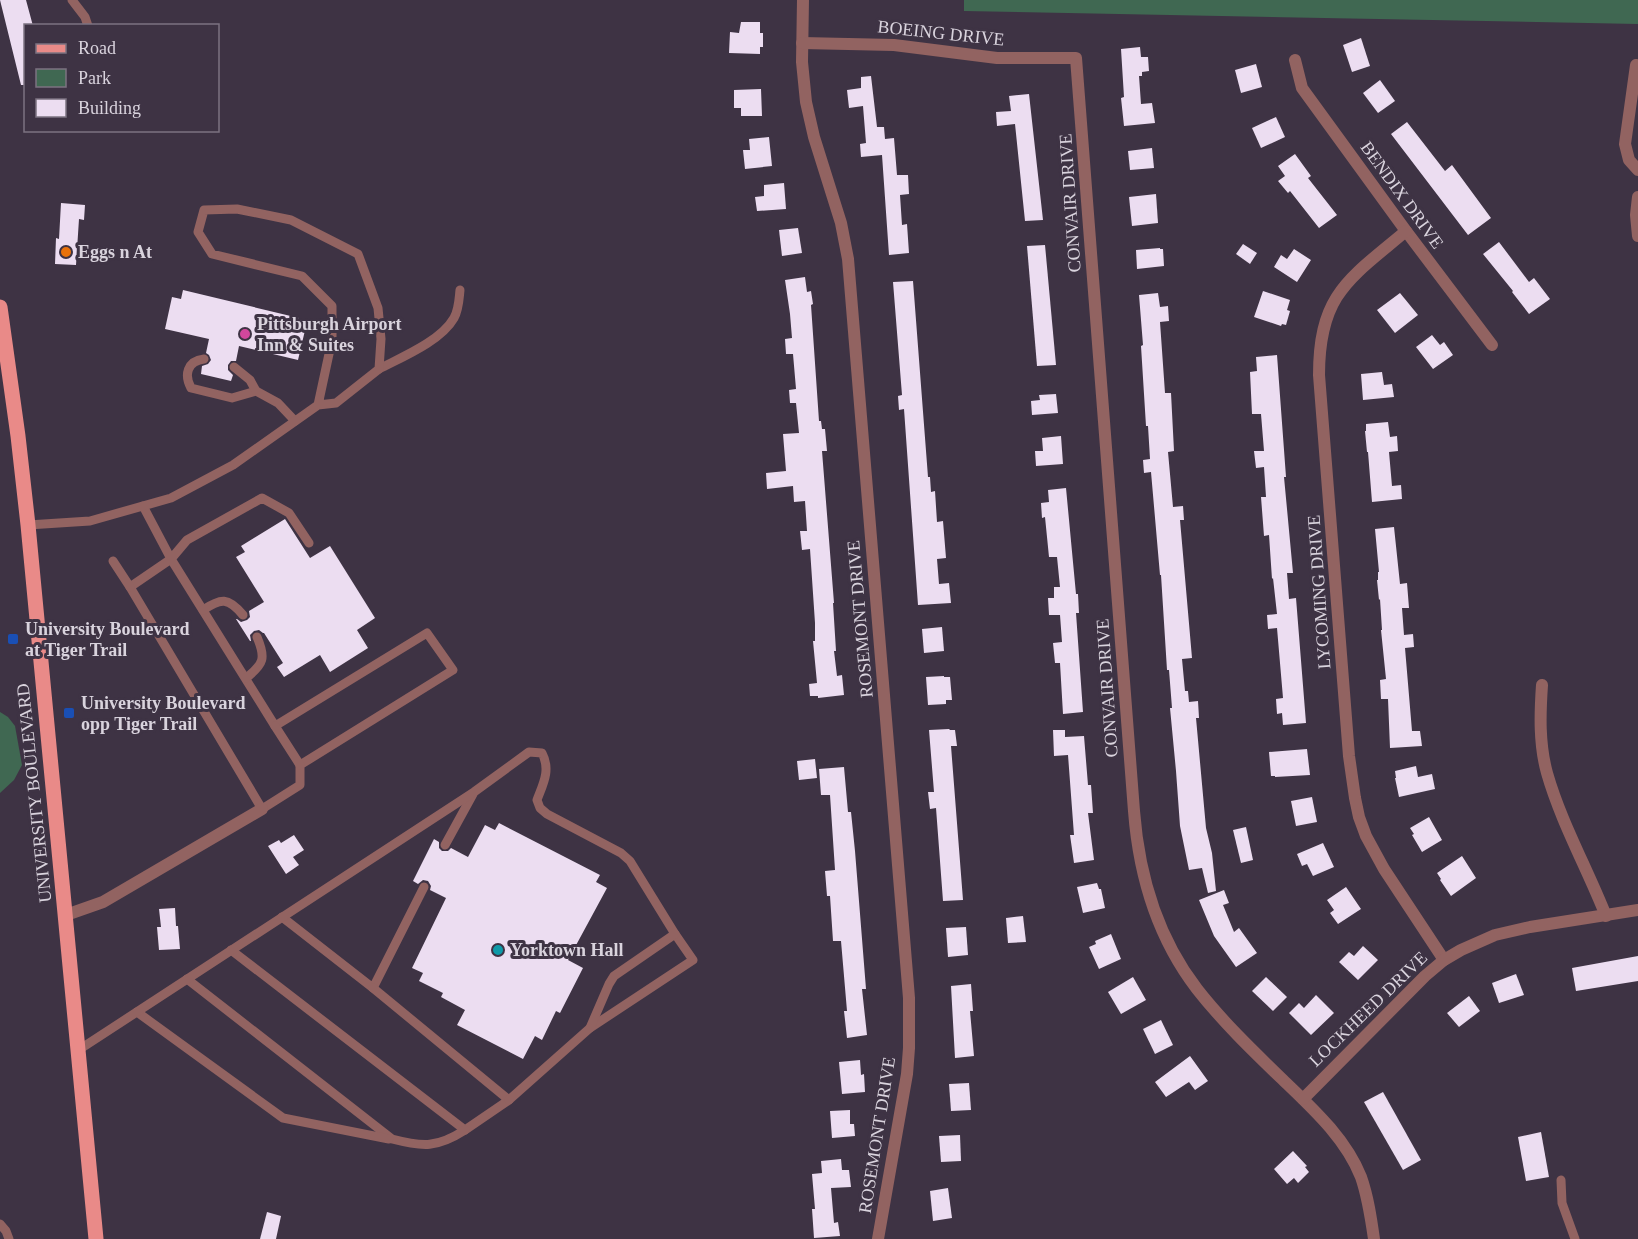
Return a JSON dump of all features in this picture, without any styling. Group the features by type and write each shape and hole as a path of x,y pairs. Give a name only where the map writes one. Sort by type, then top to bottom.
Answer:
{"main road":[{"name":"UNIVERSITY BOULEVARD","path":"0,308 28,525 96,1239"}],"street":[{"name":"ROSEMONT DRIVE","path":"803,0 802,43 806,102 841,223 848,259 909,998 907,1074 878,1239"},
{"name":"BOEING DRIVE","path":"802,43 894,45 997,58 1076,58"},
{"name":"CONVAIR DRIVE","path":"1076,58 1136,832 1141,865 1154,912 1182,969 1220,1017 1332,1130 1354,1161 1365,1190 1374,1239"},
{"name":"BENDIX DRIVE","path":"1294,60 1302,88 1492,345"},
{"path":"1636,65 1625,144 1629,160 1638,170"},
{"path":"1638,197 1636,215 1638,236"},
{"name":"LYCOMING DRIVE","path":"1406,231 1355,274 1333,302 1321,339 1319,375 1350,756 1357,807 1366,836 1374,852 1444,960"},
{"path":"1542,685 1540,725 1547,772 1566,826 1606,916"},
{"path":"66,915 103,902 262,809"},
{"name":"LOCKHEED DRIVE","path":"1303,1099 1400,1000 1444,960 1478,941 1512,930 1638,910"}],"lane":[{"path":"72,0 85,17 87,24"},
{"path":"318,405 332,340 332,306 302,276 212,254 198,232 204,210 237,209 291,219 358,254 378,308 381,339 379,369"},
{"path":"28,525 90,521 171,498 233,465 318,405 336,404 379,369 437,336 454,318 459,305 460,290"},
{"path":"204,359 191,363 187,372 191,388 232,398 256,392"},
{"path":"234,367 249,380 256,392 278,403 295,421"},
{"path":"130,587 171,559 187,540 262,498 289,513 309,543"},
{"path":"113,561 262,809 300,785 300,765 171,559 143,506"},
{"path":"202,610 215,601 223,601 235,605 243,615"},
{"path":"276,726 427,633 453,670 300,765"},
{"path":"246,678 262,662 262,650 257,637"},
{"path":"77,1051 474,792 529,752 542,753 547,765 537,800 540,808 547,814 621,853 630,861 693,960 590,1028 509,1100 452,1138 424,1146 283,1118 137,1012"},
{"path":"446,845 474,792"},
{"path":"373,988 424,887"},
{"path":"282,917 373,988 509,1100"},
{"path":"590,1028 614,976 675,934"},
{"path":"231,950 465,1130"},
{"path":"187,980 392,1139"},
{"path":"1561,1180 1562,1203 1575,1239"},
{"path":"0,1224 9,1239"}],"green space":[{"path":"964,0 1638,0 1638,24 964,11"},
{"path":"0,712 8,717 15,726 22,765 14,780 0,793"}],"building":[{"path":"0,0 26,0 32,24 24,24 24,85 21,85"},
{"path":"741,22 760,22 763,47 760,47 760,54 729,53 730,32 739,33"},
{"path":"1361,38 1370,66 1352,72 1343,45"},
{"path":"1140,47 1141,57 1148,57 1149,71 1142,72 1142,76 1139,76 1141,104 1152,103 1155,123 1124,126 1121,98 1124,97 1121,49"},
{"path":"1256,64 1262,87 1241,93 1235,70"},
{"path":"871,76 877,127 884,127 885,139 894,138 897,175 908,175 909,194 900,195 902,225 907,224 909,253 889,255 882,155 861,157 860,144 866,143 863,106 849,108 847,90 861,88 861,77"},
{"path":"1380,80 1395,101 1378,113 1363,93"},
{"path":"761,89 762,116 741,116 741,108 734,108 734,90"},
{"path":"1029,94 1043,220 1025,221 1015,124 997,126 996,112 1011,111 1009,96"},
{"path":"1276,117 1285,137 1261,148 1252,128"},
{"path":"1407,122 1445,171 1452,165 1491,218 1468,235 1391,134"},
{"path":"769,137 772,166 745,169 743,150 750,150 749,139"},
{"path":"1152,148 1154,168 1130,170 1128,151"},
{"path":"1295,154 1311,176 1308,178 1337,215 1319,228 1290,191 1288,193 1278,181 1285,176 1278,166"},
{"path":"784,183 786,209 757,211 755,197 764,196 764,185"},
{"path":"1156,194 1158,223 1132,226 1129,197"},
{"path":"61,203 85,205 84,220 79,219 76,265 55,264"},
{"path":"798,228 802,253 782,256 779,230"},
{"path":"1499,242 1529,282 1534,278 1550,299 1529,314 1483,254"},
{"path":"1243,244 1257,253 1250,264 1236,254"},
{"path":"1045,245 1056,365 1037,366 1027,246"},
{"path":"1163,249 1164,266 1137,269 1136,250"},
{"path":"1294,249 1311,260 1297,282 1274,267 1281,255 1287,259"},
{"path":"805,277 807,292 811,291 813,304 811,305 819,421 821,421 822,429 825,429 827,451 822,451 834,603 836,651 834,651 837,676 842,675 844,695 818,698 818,696 810,696 809,684 817,683 813,641 815,641 815,623 810,549 802,550 800,531 807,531 805,501 794,502 793,486 767,489 766,473 786,471 783,434 799,433 796,403 790,403 789,390 796,389 793,354 786,354 785,339 792,338 785,280"},
{"path":"913,281 928,477 930,477 931,492 935,491 937,522 943,521 946,558 937,559 939,584 949,583 951,603 918,605 904,409 899,410 898,396 902,395 893,282"},
{"name":"Pittsburgh Airport Inn & Suites","path":"183,290 299,318 298,324 306,326 298,360 239,346 236,361 231,361 228,365 228,370 233,375 231,381 201,374 202,366 211,360 206,353 209,339 165,329 172,297 181,299"},
{"path":"1263,291 1290,300 1286,325 1281,326 1254,317"},
{"path":"1158,293 1160,307 1168,306 1169,321 1160,322 1165,393 1171,393 1174,451 1168,452 1173,507 1183,506 1184,520 1180,520 1192,658 1182,659 1185,691 1188,691 1189,702 1198,701 1199,718 1196,718 1206,828 1212,853 1216,891 1208,893 1202,868 1189,870 1180,826 1151,472 1144,473 1143,460 1150,459 1139,295"},
{"path":"1400,293 1418,315 1395,333 1377,310"},
{"path":"1432,335 1440,345 1444,342 1453,355 1433,369 1416,347"},
{"path":"1277,355 1286,477 1284,477 1293,573 1287,573 1289,599 1296,598 1306,723 1283,725 1282,713 1277,714 1276,699 1283,698 1277,628 1268,629 1267,615 1277,614 1269,535 1264,536 1261,497 1266,497 1264,467 1256,468 1254,451 1264,451 1261,414 1252,414 1250,372 1257,371 1256,357"},
{"path":"1382,372 1384,385 1392,384 1394,397 1363,400 1361,374"},
{"path":"1056,394 1058,413 1032,415 1031,401 1040,400 1039,395"},
{"path":"1388,422 1390,437 1397,436 1398,451 1389,452 1392,486 1401,485 1402,499 1372,502 1366,424"},
{"path":"1061,436 1063,464 1036,466 1035,451 1043,451 1042,438"},
{"path":"1066,488 1076,594 1078,594 1079,613 1076,613 1083,712 1063,714 1060,663 1055,663 1053,643 1062,642 1060,615 1049,615 1048,598 1054,598 1054,587 1060,587 1057,557 1049,557 1045,517 1042,518 1041,503 1049,502 1048,490"},
{"path":"285,519 310,558 330,546 375,618 357,630 368,648 330,672 320,655 284,677 277,667 283,663 264,633 259,630 254,631 250,635 250,641 236,619 241,622 247,620 250,617 249,611 264,602 236,557 245,552 241,546"},
{"path":"1394,527 1400,584 1407,583 1409,608 1402,608 1404,635 1413,634 1414,647 1405,648 1412,731 1420,731 1422,746 1390,748 1388,699 1381,699 1380,680 1386,679 1375,529"},
{"path":"942,627 944,651 924,653 922,629"},
{"path":"926,677 950,677 952,700 946,700 946,704 928,705"},
{"path":"929,730 955,730 957,746 951,746 963,900 943,901 936,808 930,809 928,792 934,792"},
{"path":"1053,730 1065,730 1065,737 1084,736 1088,785 1091,785 1093,813 1088,813 1094,860 1074,863 1070,835 1074,835 1068,755 1054,756"},
{"path":"1307,749 1310,775 1271,776 1269,752"},
{"path":"815,759 817,778 799,780 797,761"},
{"path":"1416,766 1418,777 1432,774 1435,789 1399,797 1395,771"},
{"path":"844,767 848,812 851,812 855,851 866,989 862,989 867,1035 847,1038 841,941 833,941 830,896 827,896 825,871 835,870 830,795 821,795 819,769"},
{"path":"1312,797 1317,822 1296,826 1291,801"},
{"path":"1429,817 1442,840 1422,852 1410,828"},
{"name":"Yorktown Hall","path":"499,823 600,875 596,882 607,888 568,960 583,968 560,1013 556,1011 542,1040 535,1036 523,1059 457,1025 465,1010 441,997 443,993 419,981 423,973 412,968 446,898 430,890 431,886 428,881 423,880 418,884 413,881 434,839 439,842 439,848 442,851 448,851 451,848 468,857 485,825 495,830"},
{"path":"1246,827 1253,860 1241,863 1233,830"},
{"path":"294,835 304,850 293,857 299,865 286,874 268,846 279,840 281,843"},
{"path":"1323,843 1334,867 1313,876 1307,864 1302,866 1297,854"},
{"path":"1462,856 1476,878 1451,896 1437,873"},
{"path":"1097,883 1101,889 1105,908 1083,913 1077,887"},
{"path":"1346,887 1361,909 1338,924 1330,913 1334,910 1327,900"},
{"path":"1224,890 1229,903 1223,905 1234,932 1239,928 1257,953 1236,967 1214,936 1199,900"},
{"path":"175,908 180,949 159,950 157,927 161,927 159,909"},
{"path":"1023,916 1026,942 1008,943 1006,918"},
{"path":"966,927 968,955 948,957 946,928"},
{"path":"1111,934 1121,959 1099,969 1089,947 1096,944 1095,941"},
{"path":"1363,946 1378,960 1358,980 1339,962 1349,952 1354,956"},
{"path":"1638,956 1638,981 1576,991 1572,968"},
{"path":"1516,974 1524,995 1499,1003 1492,983"},
{"path":"1133,977 1146,1000 1121,1014 1108,992"},
{"path":"1266,977 1287,997 1273,1011 1252,991"},
{"path":"971,984 973,1011 970,1011 974,1056 955,1058 951,986"},
{"path":"1316,995 1334,1013 1311,1035 1289,1013 1299,1003 1304,1008"},
{"path":"1469,996 1480,1011 1459,1027 1447,1013"},
{"path":"1161,1020 1173,1045 1155,1054 1143,1029"},
{"path":"1190,1056 1208,1081 1195,1090 1189,1082 1166,1097 1155,1082"},
{"path":"860,1060 865,1092 842,1094 839,1062"},
{"path":"969,1083 971,1110 951,1111 949,1084"},
{"path":"1383,1092 1421,1160 1403,1170 1364,1102"},
{"path":"850,1110 850,1124 854,1124 855,1136 832,1138 830,1111"},
{"path":"1541,1132 1549,1177 1526,1181 1518,1137"},
{"path":"960,1135 961,1161 941,1162 939,1136"},
{"path":"1293,1151 1307,1166 1305,1167 1309,1172 1298,1183 1294,1178 1287,1184 1274,1169"},
{"path":"841,1159 842,1170 849,1170 851,1187 831,1188 834,1223 838,1222 840,1236 814,1238 812,1209 815,1209 812,1174 822,1173 821,1161"},
{"path":"948,1188 952,1218 933,1221 930,1191"},
{"path":"267,1212 281,1216 276,1239 260,1239"}],"place":[{"name":"Eggs n At","path":"66,252"},
{"name":"Pittsburgh Airport Inn & Suites","path":"245,334"},
{"name":"University Boulevard at Tiger Trail","path":"13,639"},
{"name":"University Boulevard opp Tiger Trail","path":"69,713"},
{"name":"Yorktown Hall","path":"498,950"}]}
